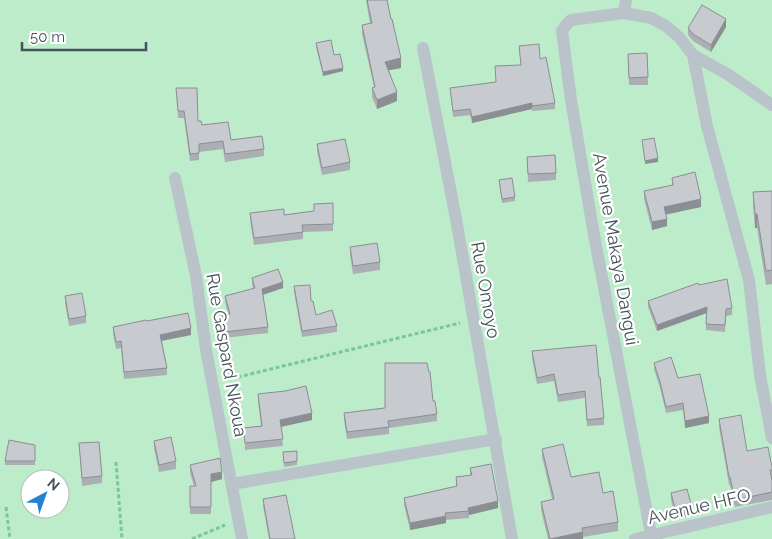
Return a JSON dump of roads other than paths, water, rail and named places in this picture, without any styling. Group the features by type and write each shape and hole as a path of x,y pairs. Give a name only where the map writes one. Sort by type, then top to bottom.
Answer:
{"street":[{"name":"Avenue Makaya Dangui","path":"652,537 594,234 571,100 562,31 571,20 625,6 666,26 679,37 693,55"},
{"name":"Rue Omoyo","path":"423,48 496,439 512,539"},
{"path":"693,55 729,75 772,105"},
{"path":"693,55 707,126 749,280 760,375 772,438"},
{"name":"Rue Gaspard Nkoua","path":"175,178 196,276 206,350 242,539"},
{"path":"232,484 496,439"},
{"name":"Avenue HFO","path":"635,539 652,537 772,507"}]}
